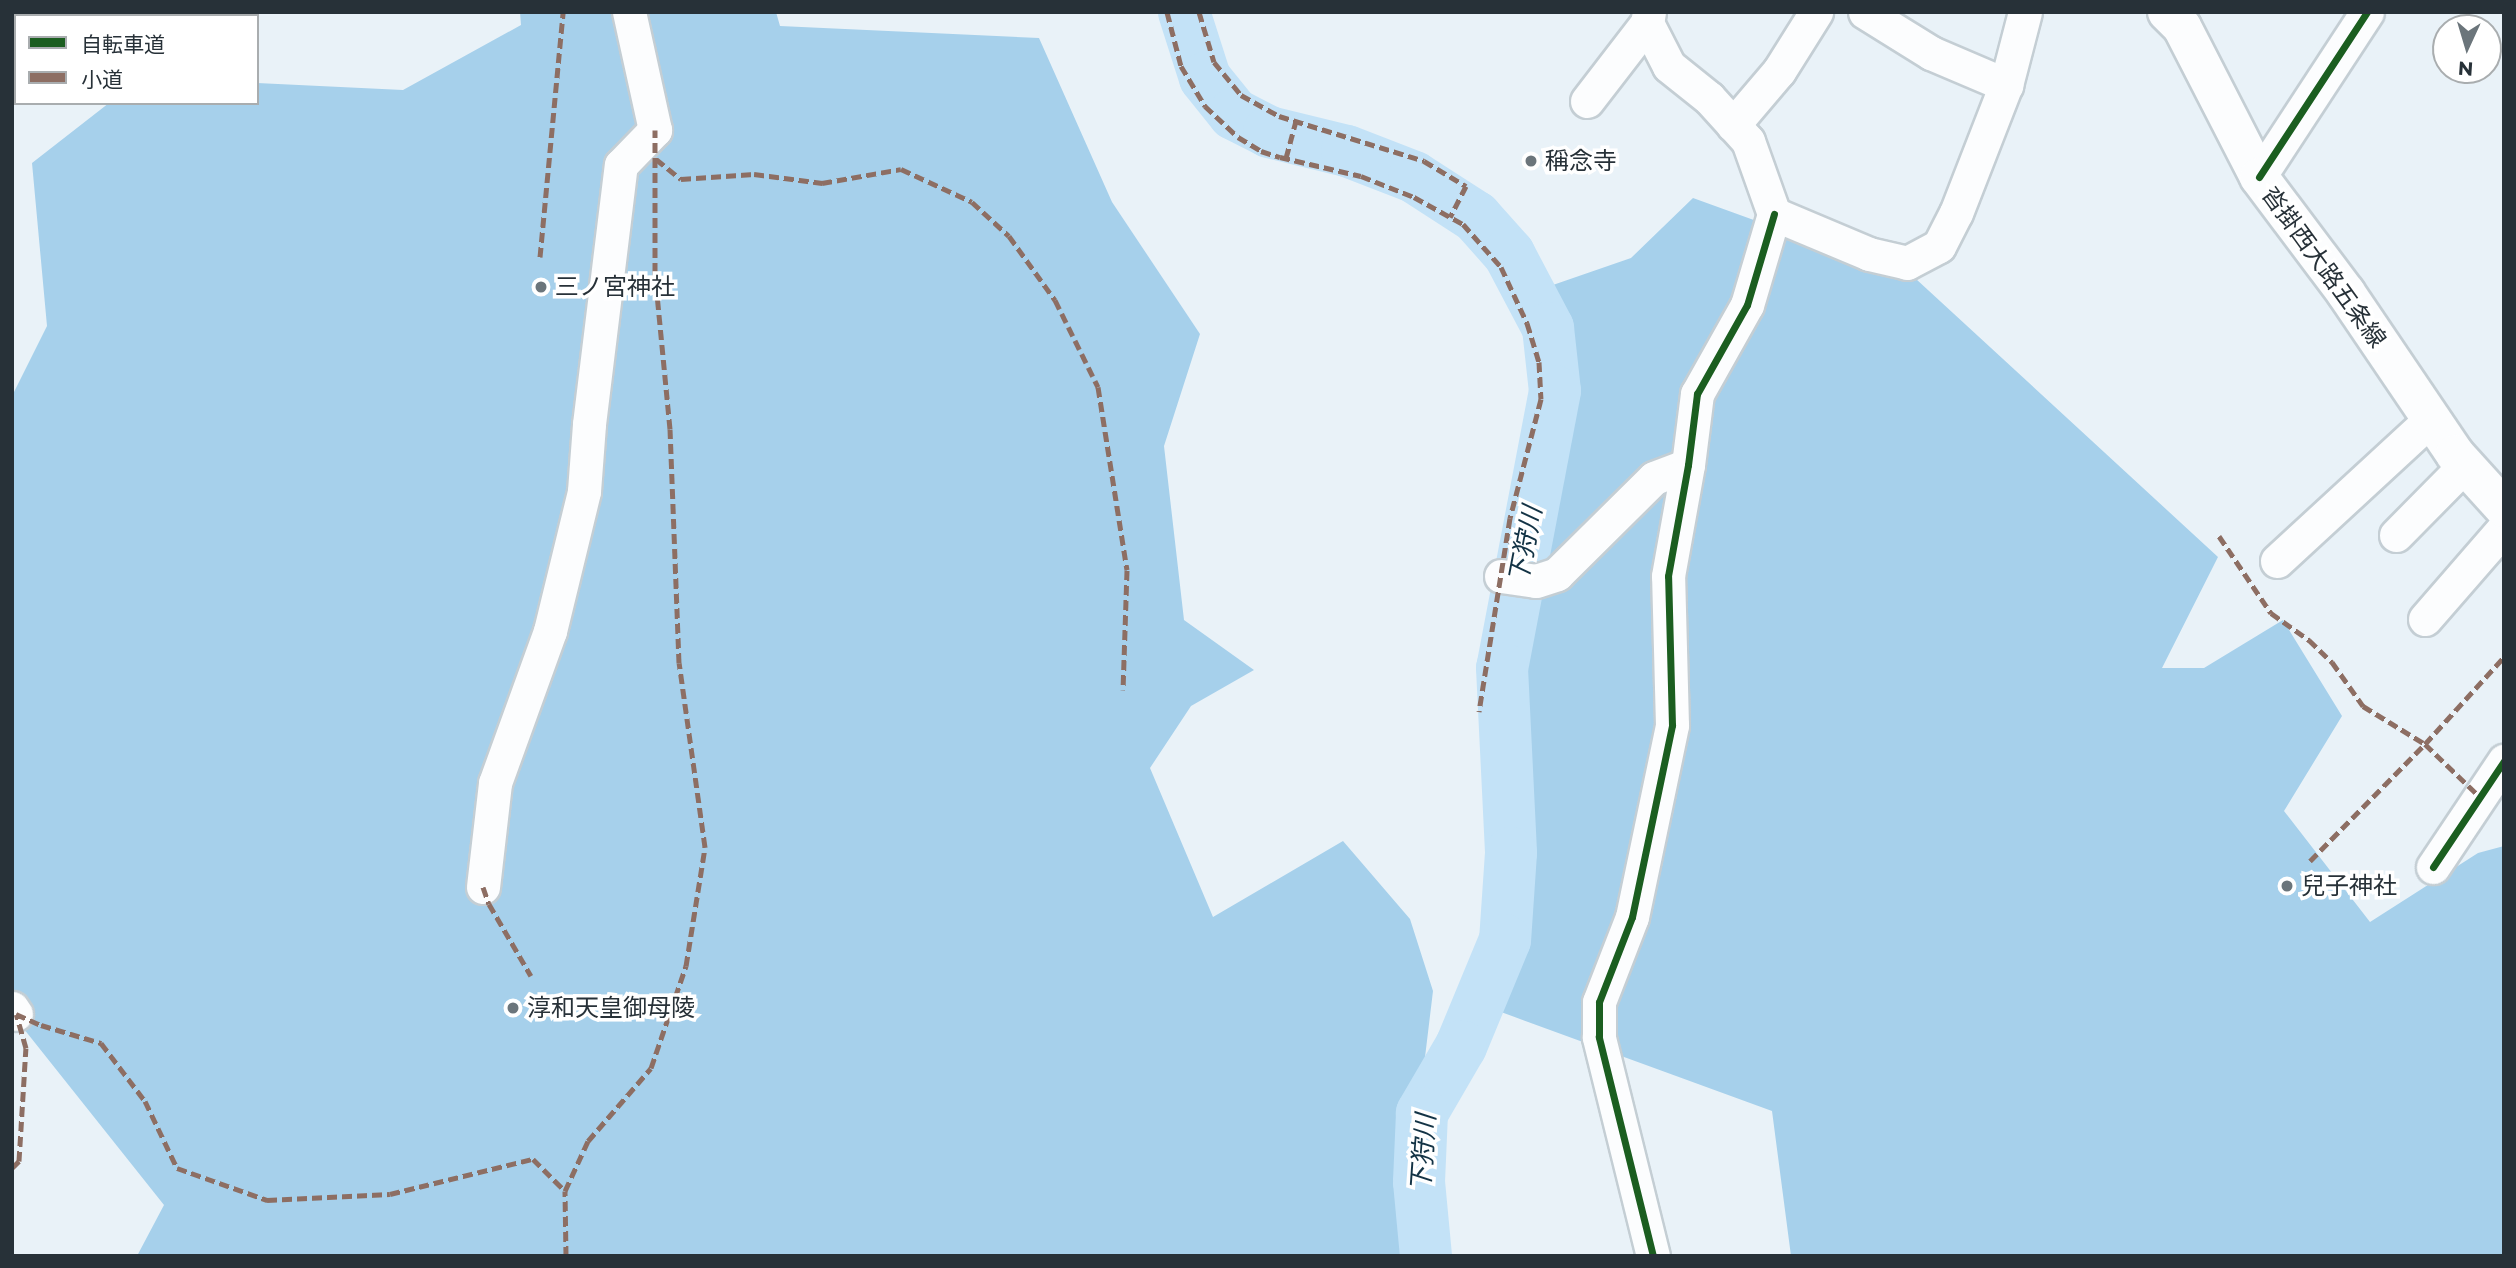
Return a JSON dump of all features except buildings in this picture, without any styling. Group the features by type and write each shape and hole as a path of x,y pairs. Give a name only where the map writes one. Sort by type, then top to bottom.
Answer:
{"main road":[{"name":"沓掛西大路五条線","path":"2167,12 2182,27 2259,177 2346,293 2465,465 2504,508"}],"street":[{"path":"483,887 495,783 550,631 584,491 589,424 621,165 655,130 629,12"},
{"path":"1733,125 1779,71 1816,12"},
{"path":"1865,12 1931,53 2006,85"},
{"path":"1774,214 1869,254 1907,263 1939,246 1956,213 2006,85 2025,12"},
{"path":"2259,177 2367,12"},
{"path":"1648,18 1669,66 1709,98 1748,141 1774,214 1746,305 1697,394 1688,465 1668,576 1672,725 1632,917 1599,1002 1599,1037 1653,1256"},
{"path":"1587,101 1648,18"},
{"path":"2277,561 2431,419"},
{"path":"1502,576 1536,581 1557,574 1654,478 1688,465"},
{"path":"2396,535 2465,465"},
{"path":"2425,619 2504,528"},
{"path":"2433,867 2504,761"}],"shaded area":[{"path":"520,12 776,12 780,26 1039,38 1112,202 1200,334 1164,446 1184,620 1254,670 1191,706 1150,768 1213,917 1343,841 1410,919 1433,991 1401,1256 137,1256 164,1205 12,1014 12,396 47,326 32,163 106,105 259,105 259,83 403,90 521,25"},
{"path":"1693,198 1916,279 2218,557 2162,668 2204,668 2283,620 2342,716 2284,811 2370,922 2478,853 2504,846 2504,1256 1791,1256 1772,1111 1501,1012 1550,286 1631,258"}],"waterway":[{"name":"下狩川","path":"1184,12 1205,78 1234,114 1269,132 1347,151 1414,177 1476,217 1509,254 1548,328 1555,391 1502,668 1511,853 1505,940 1461,1046 1422,1113 1419,1182 1426,1256"}],"marked path":[{"path":"540,257 563,12"},
{"path":"1167,12 1181,66 1205,106 1238,137 1261,151 1361,176 1414,197 1463,224 1501,267 1527,323 1539,362 1541,399 1510,518 1479,712"},
{"path":"1199,12 1214,62 1241,95 1279,116 1424,161 1466,186 1450,217"},
{"path":"1286,158 1296,121"},
{"path":"566,1256 565,1191 588,1141 651,1068 686,966 705,847 679,663 670,429 655,272 655,130"},
{"path":"656,159 681,179 754,174 822,183 901,169 972,202 1009,236 1055,300 1098,387 1127,570 1123,690"},
{"path":"2219,536 2271,613 2309,640 2332,662 2363,706 2425,744 2480,797"},
{"path":"2310,861 2425,744 2504,657"},
{"path":"483,887 489,904 531,976"},
{"path":"16,1014 41,1025 101,1043 145,1101 177,1168 267,1200 390,1194 533,1159 565,1191"},
{"path":"12,1168 19,1161 26,1048 16,1014"}],"cycle path":[{"path":"2259,177 2367,12"},
{"path":"1653,1256 1599,1037 1599,1002 1632,917 1672,725 1668,576 1688,465 1697,394 1747,305 1774,214"},
{"path":"2433,867 2504,761"}],"place":[{"name":"稱念寺","path":"1531,161"},
{"name":"三ノ宮神社","path":"541,287"},
{"name":"兒子神社","path":"2287,886"},
{"name":"淳和天皇御母陵","path":"513,1008"}]}
